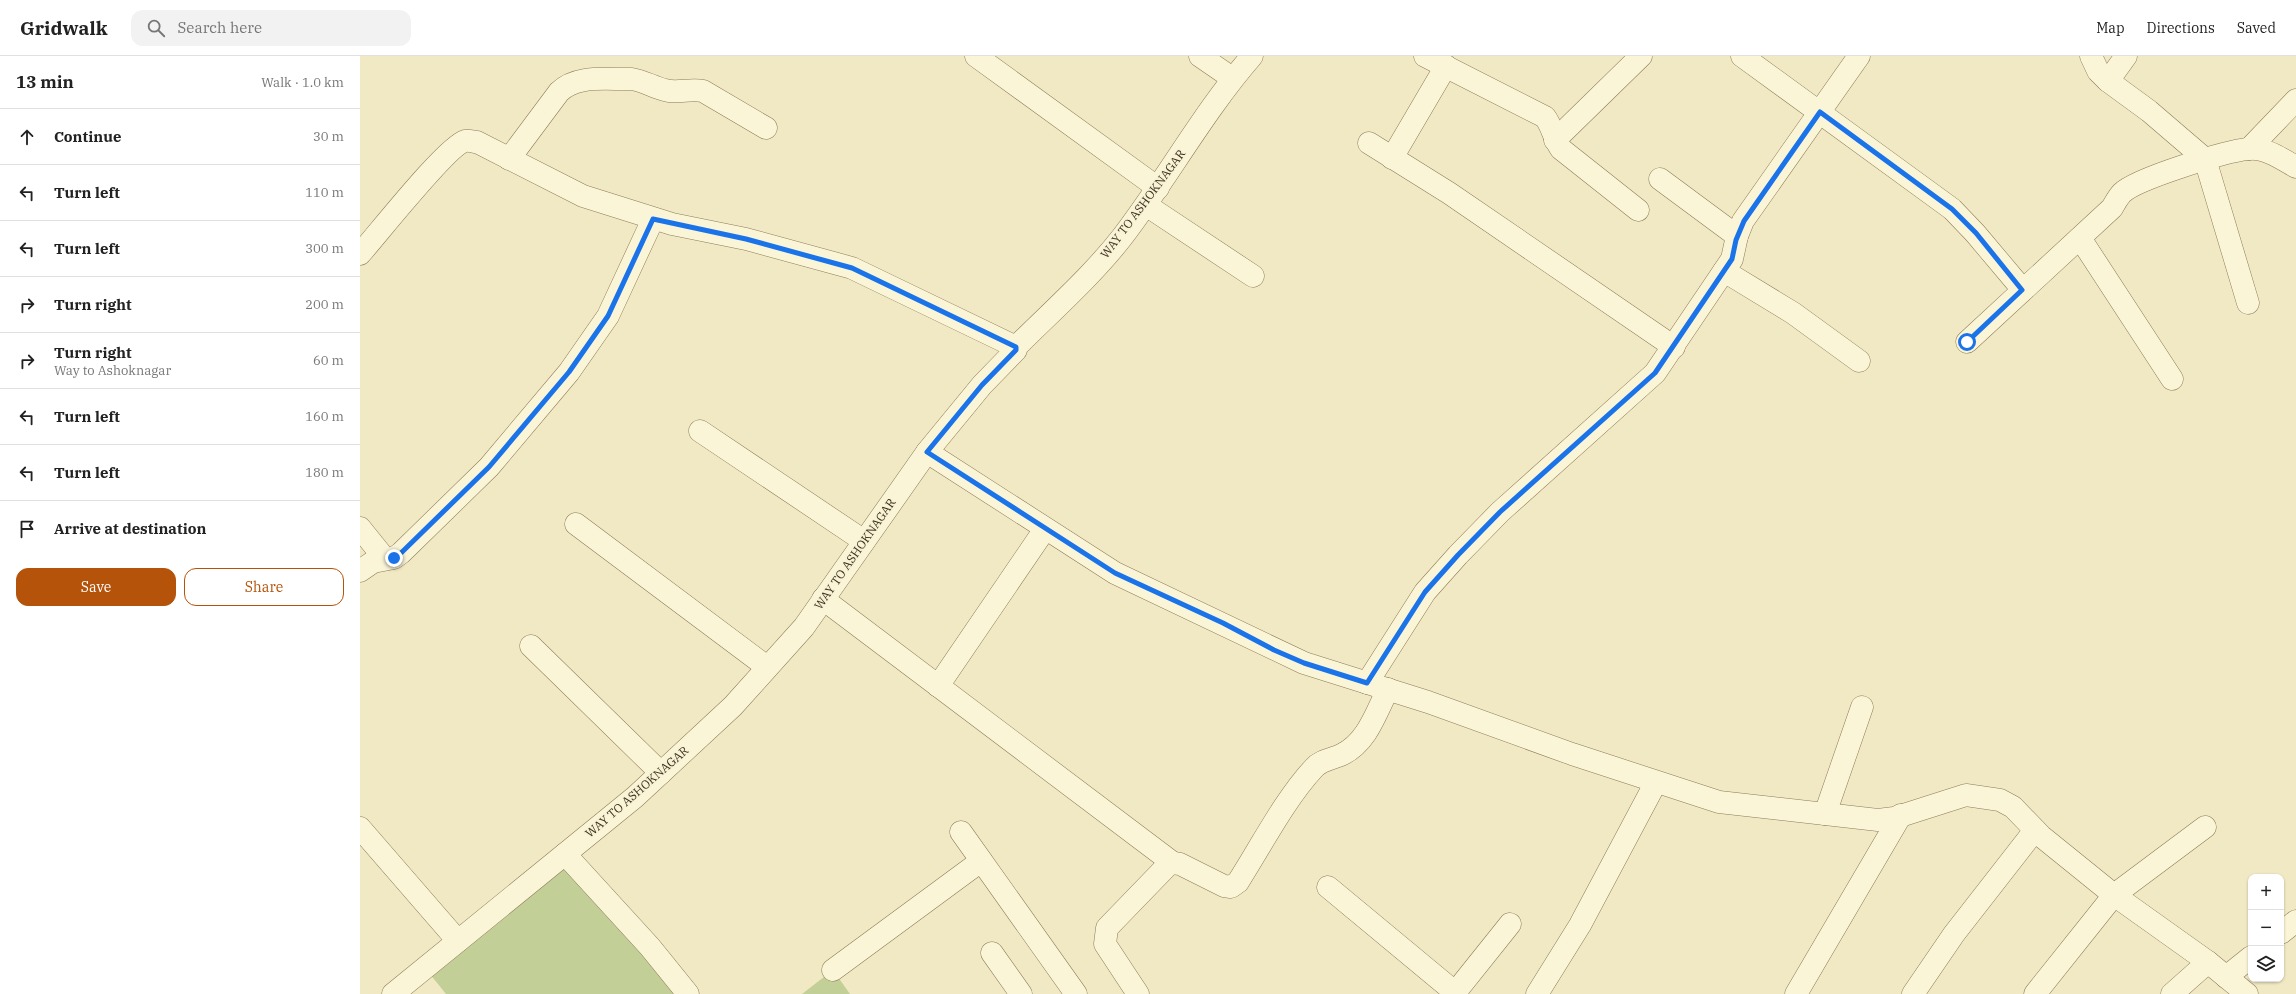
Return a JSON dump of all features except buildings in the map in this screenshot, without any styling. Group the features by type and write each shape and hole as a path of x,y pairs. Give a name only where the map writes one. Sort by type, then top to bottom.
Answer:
{"street":[{"path":"976,56 1253,276"},
{"path":"1200,56 1232,78"},
{"name":"WAY TO ASHOKNAGAR","path":"393,994 636,797 733,706 804,627 927,452 982,385 1016,350 1016,347 1093,270 1122,236 1152,196 1232,78 1252,56"},
{"path":"1425,56 1545,117 1549,122 1555,140 1561,149 1638,210"},
{"path":"1555,140 1641,56"},
{"path":"1742,56 1952,209 1976,233 2022,290"},
{"path":"1367,683 1425,592 1458,555 1500,512 1655,373 1732,259 1737,236 1744,221 1859,56"},
{"path":"2091,56 2098,71 2108,81 2149,111 2205,159 2248,303"},
{"path":"2108,81 2126,56"},
{"path":"1392,158 1446,66"},
{"path":"509,159 559,92 567,84 576,81 632,79 640,80 665,91 693,89 703,91 766,128"},
{"path":"2248,149 2296,100"},
{"path":"360,254 438,164 464,141 477,142 583,196 653,219 746,239 852,268 1016,347"},
{"path":"1369,143 1449,193 1674,347"},
{"path":"1967,342 2112,208 2121,193 2128,188 2205,159 2248,149 2268,153 2296,167"},
{"path":"1660,180 1737,236"},
{"path":"360,571 373,562 394,558 401,553 489,467 569,372 608,316 653,219"},
{"path":"2080,238 2172,379"},
{"path":"1724,271 1793,313 1859,361"},
{"path":"700,431 864,541"},
{"path":"927,452 1115,573 1223,623 1274,650 1304,663 1388,689 1656,782 1719,802 1878,820 1901,815 1966,795 1987,796 2000,800 2013,807 2035,830 2114,895 2208,962 2247,994"},
{"path":"576,524 767,667"},
{"path":"360,528 385,559"},
{"path":"938,686 1045,529"},
{"path":"823,599 1173,863 1180,864 1224,886 1230,887 1238,882 1302,782 1316,766 1341,755 1354,747 1369,729 1388,689"},
{"path":"531,646 661,773"},
{"path":"1825,814 1862,707"},
{"path":"1537,994 1580,925 1656,782"},
{"path":"1796,994 1901,815"},
{"path":"2035,994 2114,895 2205,827"},
{"path":"360,830 458,941"},
{"path":"1913,994 1954,934 2035,830"},
{"path":"961,832 1076,994"},
{"path":"565,854 650,947 688,994"},
{"path":"833,970 981,861"},
{"path":"1138,994 1105,944 1104,937 1107,928 1167,866 1173,863"},
{"path":"1328,887 1455,993 1510,924"},
{"path":"2284,931 2296,921"},
{"path":"992,953 1021,994"},
{"path":"2226,977 2248,959"},
{"path":"2172,994 2208,962"}],"green space":[{"path":"565,854 675,994 446,994 425,968"},
{"path":"833,970 850,994 802,994"}],"route":[{"path":"394,558 401,553 489,467 569,372 608,316 653,219 746,239 852,268 1016,347 1016,350 982,385 927,452 1077,550 1115,573 1223,623 1274,650 1304,663 1367,683 1425,592 1458,555 1500,512 1655,373 1732,259 1736,240 1744,221 1820,112 1952,209 1976,233 2022,290 1967,342"}]}
